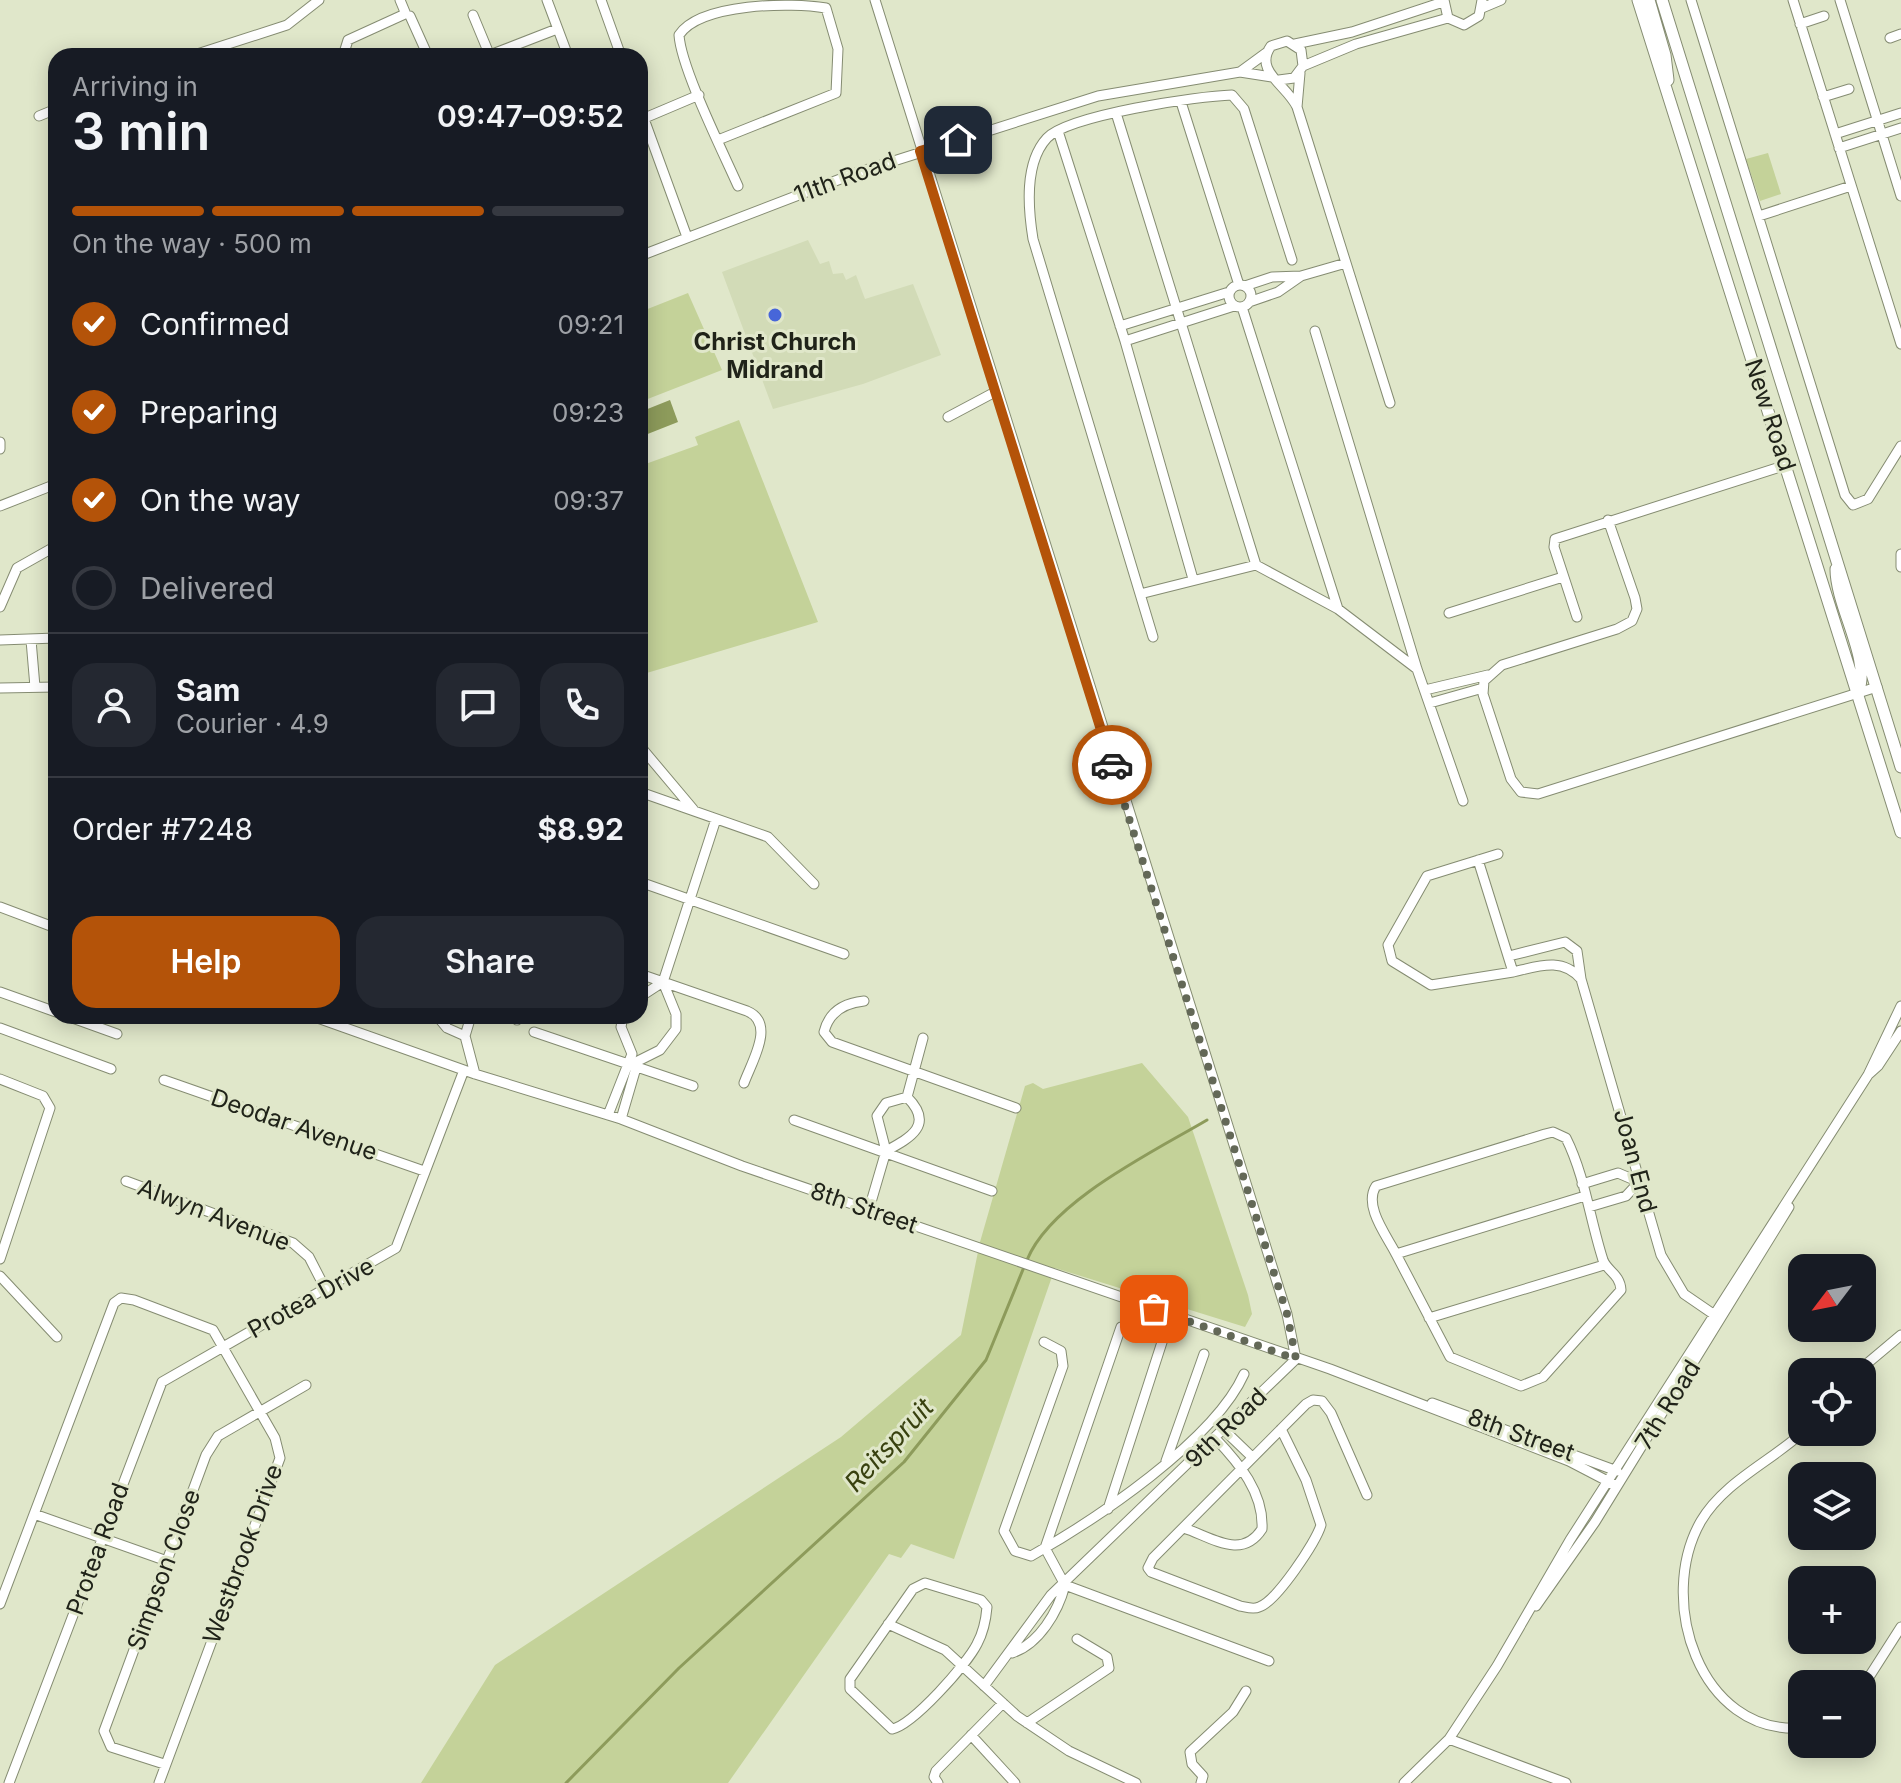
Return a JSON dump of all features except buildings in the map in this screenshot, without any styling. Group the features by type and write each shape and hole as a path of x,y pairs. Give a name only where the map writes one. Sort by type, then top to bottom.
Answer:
{"main road":[{"name":"New Road","path":"1635,0 1668,93 1901,832"},
{"path":"1649,0 1668,66 1668,93"},
{"name":"New Road","path":"1662,0 1901,767"},
{"path":"1836,556 1840,598 1863,674 1858,692"}],"street":[{"path":"216,48 287,25 319,0"},
{"path":"547,0 565,48"},
{"path":"601,0 618,48"},
{"path":"875,0 995,392 1287,1314 1296,1359"},
{"path":"1390,403 1297,107 1266,70 1266,53 1278,41 1295,44 1352,32 1443,1 1448,18 1455,23 1473,22 1482,4 1501,0"},
{"path":"1691,0 1848,500 1858,505 1868,499 1901,446"},
{"path":"1793,0 1901,344"},
{"path":"1840,0 1901,196"},
{"path":"343,48 348,40 406,9 424,48"},
{"path":"718,140 836,93 838,49 828,9 730,9 690,24 679,35 699,95 718,140 738,186"},
{"path":"473,15 487,48"},
{"path":"1800,24 1824,16"},
{"path":"1276,79 1294,78 1302,69 1356,44 1448,18"},
{"path":"508,48 557,29"},
{"path":"1890,38 1901,34"},
{"path":"1295,44 1301,50 1302,69 1297,107"},
{"name":"11th Road","path":"1240,72 1266,53"},
{"name":"11th Road","path":"648,253 920,151 1121,90 1240,72 1276,79"},
{"path":"1823,97 1849,89"},
{"path":"648,113 699,95"},
{"path":"1153,637 1033,239 1032,166 1046,139 1058,131 1116,113 1232,95 1242,102 1292,260"},
{"path":"1181,102 1242,285 1251,293 1242,305"},
{"path":"39,116 48,112"},
{"path":"1116,113 1256,565"},
{"path":"1835,134 1901,113"},
{"path":"1839,148 1901,128"},
{"path":"1058,131 1125,341 1193,579"},
{"path":"648,134 687,237"},
{"path":"1759,216 1851,186"},
{"path":"1120,326 1229,292 1242,285 1272,277 1301,276 1346,263"},
{"path":"1125,341 1278,292 1301,276"},
{"path":"1229,292 1242,305 1338,609"},
{"path":"1315,331 1417,669 1463,801"},
{"path":"948,417 995,392"},
{"path":"0,442 0,449"},
{"path":"1577,617 1554,547 1555,539 1786,465"},
{"path":"0,506 48,487"},
{"path":"1425,690 1488,675 1502,665 1617,629 1632,621 1637,609 1635,598 1608,520"},
{"path":"0,607 17,568 48,551"},
{"path":"1901,554 1901,567"},
{"path":"1140,594 1256,565 1338,609 1417,669"},
{"path":"1449,613 1563,577"},
{"path":"0,640 48,639"},
{"path":"31,640 35,687"},
{"path":"1488,675 1483,688 1511,779 1516,789 1531,795 1877,687"},
{"path":"0,688 48,687"},
{"path":"1430,703 1483,688"},
{"path":"648,755 696,811"},
{"path":"648,795 768,837 814,884"},
{"path":"608,1115 633,1064 668,1043 676,1029 676,1014 663,982 716,819"},
{"path":"1498,854 1424,879 1387,953 1392,961 1431,985 1558,964 1573,969 1581,979"},
{"path":"1478,860 1513,972"},
{"path":"648,885 844,954"},
{"path":"0,909 48,925"},
{"name":"Joan End","path":"1553,944 1565,942 1574,946 1581,979 1633,1150 1639,1182 1670,1277 1684,1294 1718,1318"},
{"path":"1509,956 1553,944 1558,964"},
{"path":"648,977 759,1019 762,1027 760,1038 744,1083"},
{"path":"648,992 663,982"},
{"path":"0,992 48,1009"},
{"path":"864,1001 838,1009 826,1024 827,1038 1016,1108"},
{"name":"7th Road","path":"1404,1783 1449,1739 1616,1478 1868,1075 1901,1006"},
{"path":"89,1024 117,1034"},
{"name":"8th Street","path":"342,1024 475,1074 621,1119 1417,1401 1616,1478"},
{"path":"444,1024 465,1036"},
{"path":"469,1024 465,1036 475,1074"},
{"path":"621,1119 633,1064 622,1024"},
{"path":"0,1028 111,1069"},
{"name":"7th Road","path":"1868,1075 1878,1066 1901,1031"},
{"path":"534,1032 693,1086"},
{"path":"886,1151 909,1138 918,1127 918,1113 907,1097 923,1038"},
{"name":"Protea Drive","path":"224,1345 396,1248 464,1070"},
{"path":"0,1079 43,1096 50,1108 0,1259"},
{"name":"Deodar Avenue","path":"164,1080 424,1171"},
{"path":"869,1209 886,1151 877,1116 886,1103 907,1097"},
{"path":"794,1120 992,1191"},
{"path":"1553,1132 1566,1138 1585,1196 1604,1265 1621,1281 1618,1296 1543,1377 1529,1385 1515,1385 1456,1361 1444,1348 1371,1198 1376,1186 1383,1182 1553,1132"},
{"path":"1582,1184 1618,1173 1639,1182 1626,1196 1589,1207"},
{"name":"Alwyn Avenue","path":"126,1181 293,1243 309,1257 326,1290"},
{"path":"1396,1254 1585,1196"},
{"path":"1429,1318 1604,1265"},
{"path":"0,1276 57,1337"},
{"name":"Westbrook Drive","path":"0,1604 110,1308 117,1301 134,1300 213,1330 261,1412 279,1448 280,1458 159,1783"},
{"path":"1121,1327 1045,1548 1065,1585 1269,1661"},
{"path":"1874,1358 1901,1335"},
{"path":"1108,1509 1164,1336"},
{"path":"1044,1342 1061,1351 1063,1366 1004,1531 1010,1544 1022,1554 1031,1556 1108,1509 1165,1464 1234,1397 1244,1374"},
{"name":"Protea Road","path":"9,1783 162,1382 224,1345"},
{"path":"1165,1464 1204,1354"},
{"name":"9th Road","path":"1012,1653 1023,1629 1051,1595 1065,1585 1296,1359"},
{"name":"Simpson Close","path":"164,1764 111,1747 104,1731 167,1561 212,1441 306,1385"},
{"path":"1281,1429 1306,1480 1321,1525 1313,1543 1266,1603 1251,1609 1151,1572 1148,1568 1153,1558 1251,1456 1311,1401 1322,1401 1347,1445 1367,1495"},
{"path":"1224,1430 1251,1456"},
{"path":"1184,1528 1240,1547 1255,1540 1262,1529 1261,1513 1242,1468 1215,1438"},
{"path":"1788,1444 1716,1500 1693,1539 1683,1583 1685,1613 1696,1658 1720,1695 1753,1720 1771,1728 1788,1728"},
{"path":"34,1514 167,1561"},
{"path":"920,1584 981,1600 987,1607 977,1644 963,1664 905,1723 892,1729 849,1684 851,1675 920,1584"},
{"path":"984,1686 1012,1653 1036,1638 1061,1601 1065,1585"},
{"path":"888,1624 932,1642 963,1664 1027,1723 1069,1751 1136,1783"},
{"path":"1874,1670 1901,1627"},
{"path":"1027,1723 1109,1668 1107,1657 1077,1639"},
{"path":"1201,1783 1203,1776 1192,1764 1190,1752 1233,1712 1246,1691"},
{"path":"938,1783 934,1777 936,1771 1003,1703"},
{"path":"971,1735 1015,1783"},
{"path":"1449,1739 1566,1783"}],"shaded area":[{"path":"1768,153 1781,194 1760,201 1746,159"},
{"path":"808,240 820,264 829,261 833,274 843,273 846,280 856,275 865,299 913,284 941,355 863,384 773,409 722,272"},
{"path":"688,293 722,370 648,399 648,309"},
{"path":"670,400 678,422 648,434 648,409"},
{"path":"739,420 818,622 648,673 648,463 698,445 695,437"},
{"name":"Reitspruit","path":"1142,1063 1188,1117 1248,1295 1252,1314 1245,1327 1055,1268 954,1559 911,1544 901,1558 889,1554 728,1783 421,1783 495,1665 841,1437 961,1335 980,1242 1025,1086 1033,1083 1043,1089"}],"waterway":[{"name":"Reitspruit","path":"1027,1260 1039,1238 1080,1198 1207,1120"},
{"name":"Reitspruit","path":"566,1783 679,1668 904,1462 986,1360 1024,1267"}],"way so far":[{"path":"1112,765 1287,1314 1296,1359 1154,1309"}],"place":[{"name":"Christ Church Midrand","path":"775,315"}],"route":[{"path":"958,140 920,151 1112,765"}]}
